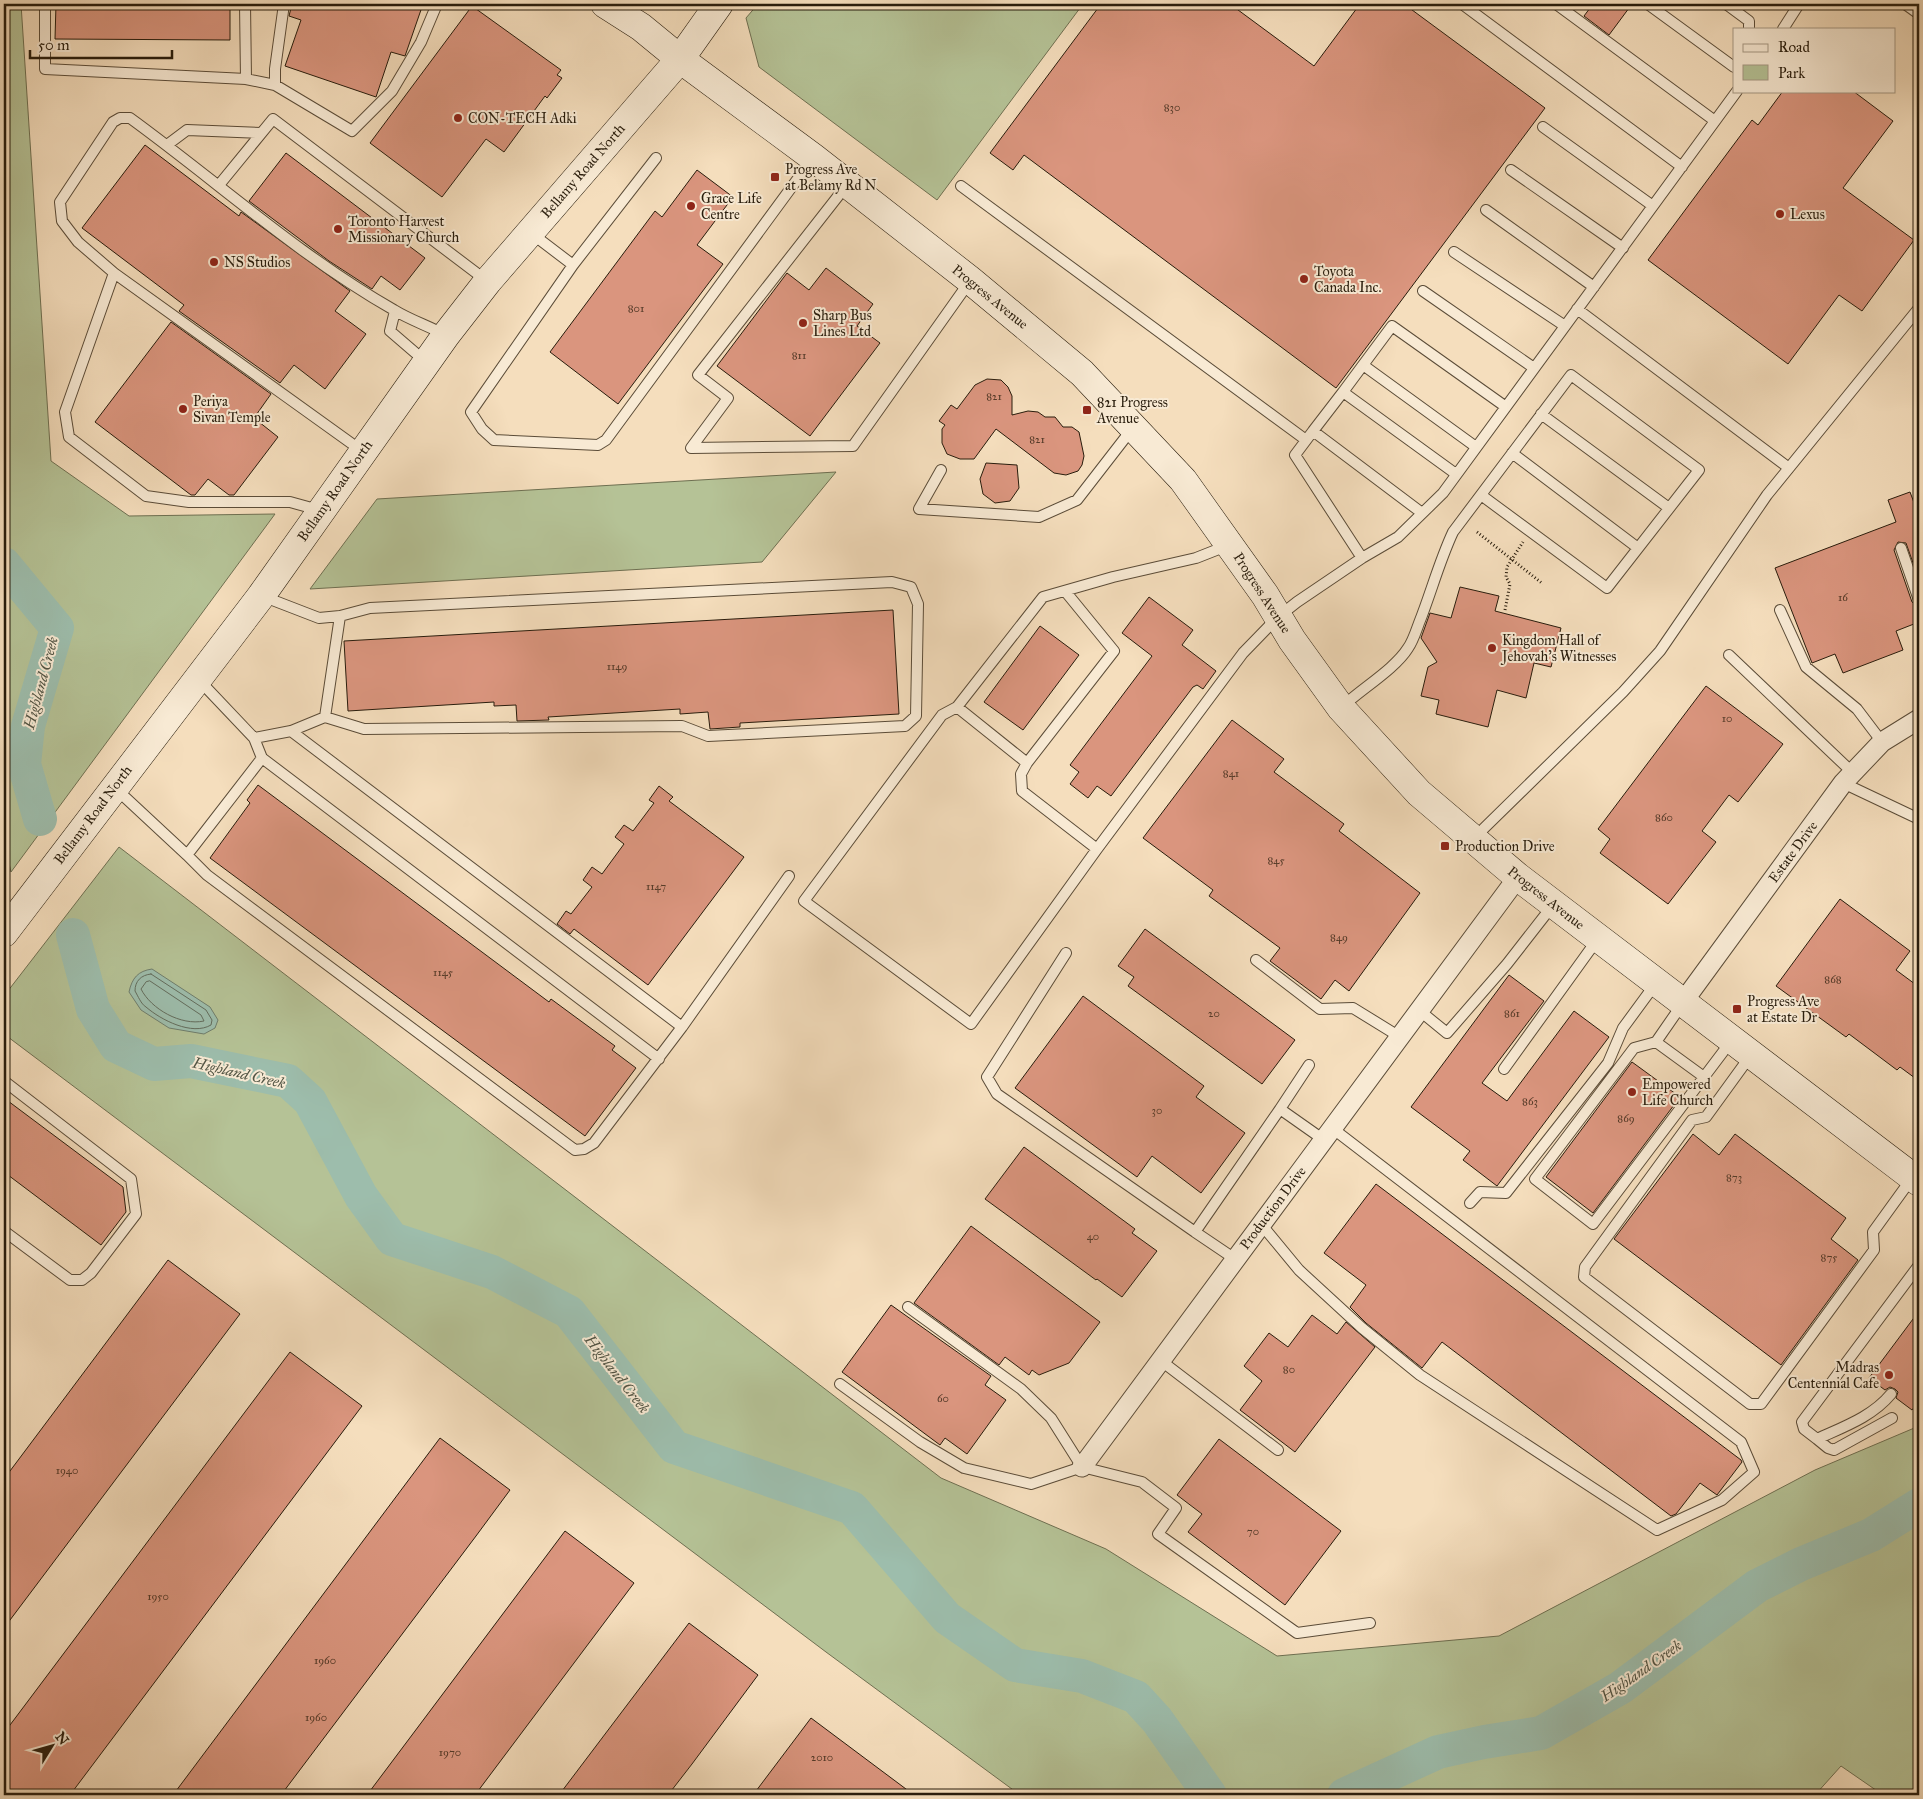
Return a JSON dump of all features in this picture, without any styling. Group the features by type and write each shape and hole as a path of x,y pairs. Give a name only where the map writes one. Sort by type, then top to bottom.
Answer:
{"main road":[{"name":"Progress Avenue","path":"605,4 641,27 680,59 848,184 970,280 1082,372 1183,480 1265,595 1278,618 1341,708 1419,793 1518,878 1916,1179"},
{"name":"Bellamy Road North","path":"7,922 115,787 261,596 446,335 488,281 680,59 719,4"}],"street":[{"name":"Estate Drive","path":"1683,1002 1848,778 1882,742 1919,719"},
{"name":"Production Drive","path":"1082,1467 1518,878"}],"lane":[{"path":"44,4 45,69 246,79 275,85 352,131 392,91 422,42 437,4"},
{"path":"245,4 246,79"},
{"path":"275,85 275,69 284,4"},
{"path":"1462,4 1682,167"},
{"path":"1556,4 1715,121"},
{"path":"1726,4 1749,21 1749,28"},
{"path":"1784,28 1801,4"},
{"path":"1905,4 1919,14"},
{"path":"1649,5 1733,66"},
{"path":"1230,545 1196,558 1113,577 1043,597 957,708 942,715 804,900 971,1024 1097,849 1243,654 1278,618 1362,558 1398,537 1443,492 1736,92"},
{"path":"362,451 114,274 78,242 62,221 60,202 113,122 120,118 130,118 279,233 395,311 446,335"},
{"path":"219,185 273,119 488,281"},
{"path":"1543,127 1653,206"},
{"path":"167,145 188,130 261,133"},
{"path":"656,158 574,266 471,412 482,429 494,440 598,445 606,440 814,158"},
{"path":"1511,170 1622,248"},
{"path":"848,184 698,374 728,398 691,448 853,446 970,280"},
{"path":"961,186 1306,440"},
{"path":"1486,210 1594,287"},
{"path":"530,232 574,266"},
{"path":"1454,252 1565,326"},
{"path":"114,274 65,412 69,437 146,496 189,502 290,502 321,511"},
{"path":"1423,291 1534,368"},
{"path":"1474,839 1623,692 1660,651 1768,495 1919,308"},
{"path":"1577,309 1789,468"},
{"path":"395,311 390,331 426,362"},
{"path":"1362,558 1295,455 1392,326 1506,407"},
{"path":"1363,365 1476,447"},
{"path":"1341,708 1363,687 1397,662 1409,647 1432,592 1442,557 1453,532 1571,375 1698,470 1607,588 1481,495"},
{"path":"1343,392 1456,474"},
{"path":"1542,414 1669,508"},
{"path":"941,470 919,509 1039,517 1077,500 1134,427"},
{"path":"1313,431 1422,513"},
{"path":"1512,453 1638,548"},
{"path":"1901,548 1919,600"},
{"path":"254,738 291,730 325,718 364,729 682,726 708,736 905,726 916,716 918,604 911,586 892,582 370,608 340,616 319,618 261,596"},
{"path":"1065,591 1114,652 1027,763 1022,774 1022,791 1097,849"},
{"path":"1780,610 1806,667 1857,709 1882,742"},
{"path":"325,718 340,616"},
{"path":"1729,655 1848,778 1919,819"},
{"path":"197,679 254,738 262,758 659,1059"},
{"path":"957,708 1027,763"},
{"path":"291,730 682,1027"},
{"path":"187,855 262,758"},
{"path":"115,787 207,875 575,1150 584,1149 594,1143 659,1059 789,876"},
{"path":"1420,1011 1447,1033 1507,964 1554,904"},
{"path":"1504,1069 1598,938"},
{"path":"1066,953 987,1077 997,1094 1235,1259"},
{"path":"1256,960 1320,1010 1353,1008 1400,1038"},
{"path":"1470,1203 1480,1192 1506,1193 1608,1063 1623,1028 1657,982"},
{"path":"1683,1002 1656,1042 1634,1048 1536,1179 1593,1224 1704,1077 1742,1046"},
{"path":"1656,1042 1704,1077"},
{"path":"1742,1046 1706,1117 1692,1120 1585,1267 1584,1277 1750,1404 1761,1404 1874,1250 1873,1232 1916,1179"},
{"path":"1195,1232 1309,1065"},
{"path":"4,1081 131,1179 136,1214 91,1273 82,1280 70,1280 4,1231"},
{"path":"1262,1224 1299,1270 1362,1328 1420,1375 1657,1530 1722,1500 1754,1472 1741,1442 1328,1134 1280,1109"},
{"path":"1892,1418 1834,1450 1828,1448 1804,1429 1802,1422 1919,1265"},
{"path":"908,1307 1021,1389 1051,1418 1082,1467"},
{"path":"1160,1360 1278,1450"},
{"path":"840,1384 920,1442 964,1468 1031,1484 1082,1467 1142,1482 1176,1508 1158,1534 1297,1633 1370,1623"},
{"path":"1816,1439 1866,1416 1883,1404 1891,1394"}],"path":[{"path":"1477,532 1543,584"},
{"path":"1505,610 1509,595 1507,567 1530,532"}],"green space":[{"path":"4,4 21,4 51,461 129,516 275,514 11,872 4,841"},
{"path":"758,4 1083,4 937,200 759,67 746,18"},
{"path":"836,472 762,562 310,589 377,499"},
{"path":"119,847 941,1478 1106,1549 1277,1656 1499,1636 1815,1470 1919,1426 1919,1795 1883,1795 1841,1766 1815,1795 1020,1795 826,1652 4,1034 4,996"}],"water":[{"path":"152,969 210,1007 218,1020 215,1028 204,1034 169,1028 141,1010 129,992 130,987 139,973"}],"building":[{"path":"56,4 230,4 230,40 55,39"},
{"path":"292,4 423,4 405,56 391,52 376,97 285,66 301,20 289,16"},
{"name":"Toyota Canada Inc.","path":"1101,4 1230,4 1314,66 1360,4 1404,4 1545,108 1336,388 1024,155 1013,170 990,153"},
{"path":"1593,4 1632,4 1609,35 1584,16"},
{"name":"CON-TECH Adki","path":"472,6 561,70 557,75 562,78 547,98 545,96 504,152 486,139 442,197 370,143"},
{"name":"Lexus","path":"1782,92 1854,92 1893,121 1843,188 1914,240 1862,311 1839,295 1788,364 1648,260 1752,120 1758,125"},
{"name":"NS Studios","path":"145,145 239,216 241,212 350,291 335,311 366,334 325,389 294,365 280,383 179,311 184,305 82,228"},
{"name":"Toronto Harvest Missionary Church","path":"286,153 425,258 400,290 381,276 372,289 329,261 249,201"},
{"path":"697,170 733,197 697,245 723,264 618,404 550,352 655,211 662,217"},
{"path":"826,268 873,304 857,326 880,343 810,436 717,366 787,273 809,290"},
{"name":"Periya Sivan Temple","path":"171,322 271,394 254,418 278,437 234,495 229,495 208,479 195,495 191,495 95,422"},
{"path":"987,379 1001,380 1008,387 1012,396 1012,415 1028,411 1038,412 1045,417 1055,417 1063,427 1072,427 1079,432 1084,456 1078,471 1066,475 1054,473 996,429 974,459 960,459 947,454 942,443 942,429 945,425 939,421 951,405 957,409 975,385"},
{"path":"986,463 1017,465 1019,488 1010,501 995,503 983,494 980,479"},
{"path":"1910,492 1919,516 1919,580 1906,543 1898,542 1894,550 1912,602 1919,607 1919,622 1896,631 1903,650 1843,673 1835,654 1812,663 1775,568 1896,522 1888,500"},
{"name":"Kingdom Hall of Jehovah's Witnesses","path":"1460,587 1499,596 1495,611 1561,628 1551,667 1534,663 1526,698 1497,690 1488,727 1436,714 1439,700 1421,696 1428,667 1437,662 1421,638 1430,613 1451,618"},
{"path":"1149,597 1193,630 1182,645 1216,671 1203,689 1197,685 1193,687 1111,796 1097,786 1088,798 1070,784 1079,772 1070,765 1152,656 1122,633"},
{"path":"893,610 899,714 740,723 740,727 710,729 708,712 680,714 680,709 548,717 549,720 517,721 516,705 494,706 494,702 348,711 344,641"},
{"path":"1040,626 1079,655 1023,730 984,702"},
{"path":"1706,686 1783,744 1738,802 1729,795 1702,831 1716,842 1668,904 1600,853 1610,839 1598,829"},
{"path":"1232,720 1284,759 1274,772 1344,824 1339,831 1420,893 1349,991 1335,980 1321,999 1270,961 1280,948 1209,896 1213,890 1143,838"},
{"path":"258,785 549,1002 551,999 615,1046 612,1050 636,1068 585,1136 210,858 250,803 247,800"},
{"path":"659,786 673,797 669,801 744,857 648,985 574,929 570,934 557,924 566,911 571,914 592,887 583,880 592,867 602,874 624,844 615,837 624,825 633,831 654,803 649,800"},
{"path":"1840,899 1910,951 1896,970 1919,987 1919,1081 1900,1067 1897,1070 1849,1034 1846,1037 1776,986"},
{"path":"1145,929 1295,1040 1262,1084 1128,986 1134,977 1118,966"},
{"path":"1509,975 1544,1001 1482,1083 1507,1101 1574,1011 1609,1037 1497,1186 1463,1160 1470,1151 1411,1107"},
{"path":"1083,996 1204,1086 1196,1097 1245,1133 1201,1193 1152,1156 1137,1177 1015,1088"},
{"path":"1632,1062 1680,1097 1593,1213 1546,1177"},
{"path":"4,1098 123,1187 126,1212 101,1245 4,1172"},
{"path":"1693,1134 1719,1155 1735,1134 1846,1218 1831,1239 1858,1260 1781,1365 1614,1239"},
{"path":"1024,1147 1135,1229 1132,1233 1157,1251 1122,1297 985,1199"},
{"path":"1376,1184 1741,1460 1742,1462 1717,1495 1700,1483 1676,1514 1671,1516 1442,1342 1422,1368 1366,1323 1350,1307 1366,1285 1324,1253"},
{"path":"971,1226 1100,1322 1069,1363 1039,1375 1032,1370 1029,1375 1005,1357 999,1365 914,1303"},
{"path":"168,1260 240,1314 4,1628 4,1479"},
{"path":"891,1305 991,1376 985,1385 1006,1400 967,1454 945,1438 940,1445 842,1372"},
{"path":"1919,1311 1919,1401 1912,1410 1896,1398 1898,1392 1895,1389 1890,1387 1885,1390 1869,1378"},
{"path":"1312,1315 1337,1334 1346,1322 1375,1347 1295,1452 1240,1410 1262,1381 1244,1366 1269,1333 1288,1347"},
{"path":"290,1352 362,1406 70,1795 4,1795 4,1733"},
{"path":"440,1438 510,1490 476,1536 281,1795 173,1795"},
{"path":"1219,1439 1341,1531 1285,1605 1188,1532 1202,1514 1177,1495"},
{"path":"565,1531 634,1583 475,1795 367,1795"},
{"path":"689,1623 758,1675 692,1764 668,1795 559,1795"},
{"path":"811,1718 914,1795 753,1795"}],"waterway":[{"name":"Highland Creek","path":"4,564 57,628 28,726 24,764 40,819"},
{"name":"Highland Creek","path":"73,935 93,1009 116,1046 154,1064 191,1061 288,1081 310,1101 361,1196 392,1239 492,1272 569,1312 674,1447 852,1508 947,1618 1015,1665 1082,1676 1136,1697 1157,1720 1210,1795"},
{"name":"Highland Creek","path":"1344,1795 1438,1752 1541,1733 1620,1688 1757,1586 1801,1564 1871,1535 1919,1505"}],"place":[{"name":"CON-TECH Adki","path":"458,118"},
{"name":"Progress Ave at Belamy Rd N","path":"775,177"},
{"name":"Grace Life Centre","path":"691,206"},
{"name":"Lexus","path":"1780,214"},
{"name":"Toronto Harvest Missionary Church","path":"338,229"},
{"name":"NS Studios","path":"214,262"},
{"name":"Toyota Canada Inc.","path":"1304,279"},
{"name":"Sharp Bus Lines Ltd","path":"803,323"},
{"name":"Periya Sivan Temple","path":"183,409"},
{"name":"821 Progress Avenue","path":"1087,410"},
{"name":"Kingdom Hall of Jehovah's Witnesses","path":"1492,648"},
{"name":"Production Drive","path":"1445,846"},
{"name":"Progress Ave at Estate Dr","path":"1737,1009"},
{"name":"Empowered Life Church","path":"1632,1092"},
{"name":"Madras Centennial Cafe","path":"1889,1375"}]}
